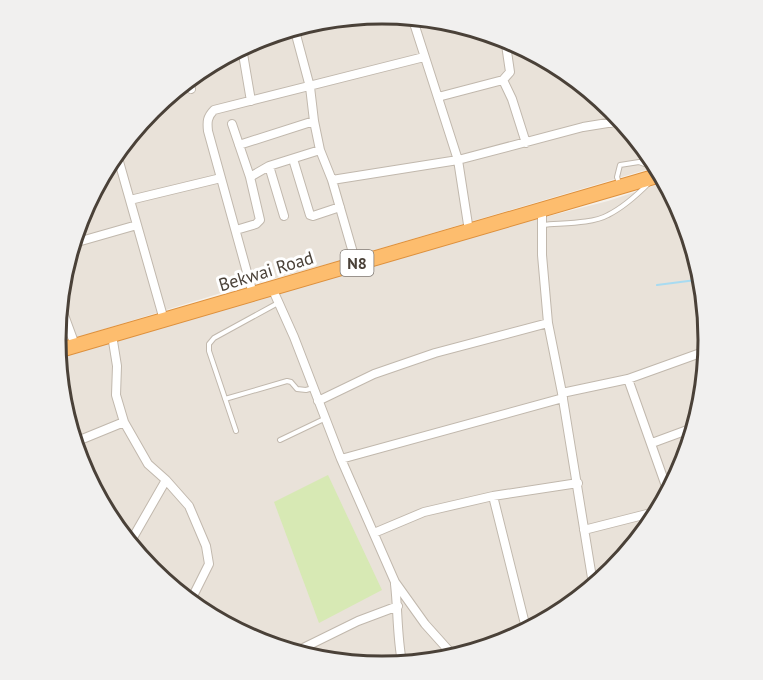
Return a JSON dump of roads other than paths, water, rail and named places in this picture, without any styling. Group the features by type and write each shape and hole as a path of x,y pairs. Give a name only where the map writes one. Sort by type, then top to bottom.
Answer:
{"highway":[{"name":"Bekwai Road","path":"66,348 621,187 650,175"}],"street":[{"path":"415,26 458,160 469,231"},
{"path":"296,36 310,87 320,150 332,180 356,263"},
{"path":"438,97 503,80 510,72 507,50"},
{"path":"244,56 252,101"},
{"path":"253,294 208,131 209,115 214,110 424,57"},
{"path":"503,80 512,99 526,143"},
{"path":"239,145 314,121"},
{"path":"332,180 458,160 583,127 610,123"},
{"path":"232,124 250,177 260,220 256,224 236,230"},
{"path":"250,177 269,166 320,150"},
{"path":"293,159 310,215 340,207"},
{"path":"120,163 164,320"},
{"path":"269,166 284,216"},
{"path":"130,200 221,178"},
{"path":"542,209 542,255 548,323 563,395 592,576"},
{"path":"81,241 137,225"},
{"path":"272,288 294,337 341,459 395,582 424,624 447,649"},
{"path":"66,319 75,345"},
{"path":"318,401 374,374 414,360 548,323"},
{"path":"112,335 117,366 116,395 124,422 148,464 166,480 192,511 201,531 209,564 194,594"},
{"path":"341,459 563,395 628,379 697,354"},
{"path":"628,379 664,481"},
{"path":"81,439 124,422"},
{"path":"652,443 684,431"},
{"path":"133,535 166,480"},
{"path":"374,533 424,512 493,496 578,483"},
{"path":"493,496 524,621"},
{"path":"584,530 645,515"},
{"path":"395,582 401,655"},
{"path":"306,647 358,621 398,606"}],"lane":[{"path":"621,187 617,177 620,165 639,162 646,167"},
{"path":"542,225 598,219 608,215 633,198 651,176"},
{"path":"236,431 209,351 209,344 214,338 279,302"},
{"path":"225,399 287,381 297,389 313,388"},
{"path":"279,440 325,419"}],"waterway":[{"path":"657,285 691,281"}]}
